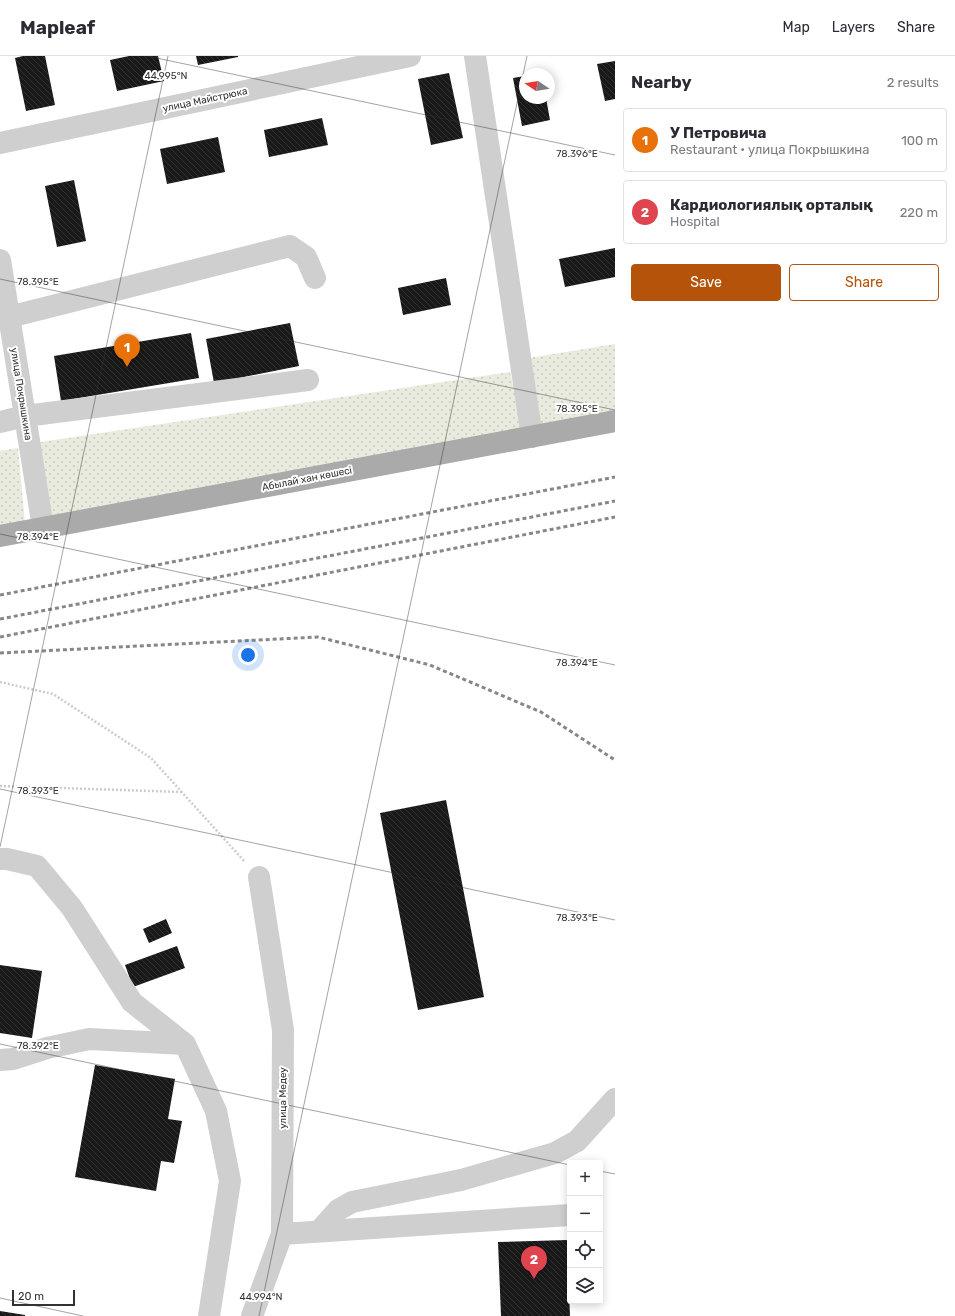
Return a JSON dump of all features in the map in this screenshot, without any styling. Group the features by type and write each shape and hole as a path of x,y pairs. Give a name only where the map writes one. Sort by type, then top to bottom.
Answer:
{"main road":[{"name":"Абылай хан көшесі","path":"0,536 615,421"}],"street":[{"name":"улица Майстрюка","path":"0,143 410,56"},
{"path":"475,56 532,437"},
{"path":"9,317 290,246 306,257 315,278"},
{"name":"улица Покрышкина","path":"0,260 43,528"},
{"path":"0,422 25,416 308,380"},
{"path":"0,859 7,859 36,866 72,908 132,1002 185,1044 216,1111 230,1181 210,1316"},
{"name":"улица Медеу","path":"252,1316 282,1234 283,1030 259,877"},
{"path":"0,1060 13,1059 47,1048 89,1038 185,1044"},
{"path":"320,1230 338,1210 352,1202 461,1180 555,1153 577,1140 615,1099"},
{"path":"282,1234 320,1230 567,1215"}],"path":[{"path":"0,682 53,694 151,758 259,877"},
{"path":"0,786 181,792"}],"shaded area":[{"path":"615,344 615,415 537,430 529,358"},
{"path":"510,372 524,433 50,522 34,443"},
{"path":"18,448 25,523 0,528 0,451"}],"building":[{"path":"23,56 45,56 55,105 26,111 15,58"},
{"path":"129,56 158,56 164,81 117,91 110,60"},
{"path":"196,56 238,56 238,57 198,65"},
{"path":"615,61 615,99 605,101 597,64"},
{"path":"449,73 463,138 431,145 418,79"},
{"path":"519,77 519,104 547,104 550,120 522,126 513,78"},
{"path":"322,118 328,145 269,157 264,130"},
{"path":"218,137 225,172 167,184 160,149"},
{"path":"74,180 86,241 57,247 45,186"},
{"path":"615,248 615,277 565,287 559,259"},
{"path":"446,278 451,305 403,315 398,288"},
{"path":"290,323 299,366 214,383 206,339"},
{"path":"191,333 199,378 61,401 54,356"},
{"path":"446,800 484,997 418,1010 380,813"},
{"path":"166,919 172,933 149,943 143,929"},
{"path":"177,946 185,968 133,987 125,965"},
{"path":"0,965 42,971 32,1038 0,1033"},
{"path":"95,1065 175,1079 168,1119 182,1121 174,1163 161,1161 156,1191 75,1177"},
{"path":"567,1240 567,1304 570,1304 570,1316 501,1316 498,1242"},
{"path":"0,1311 25,1315 25,1316 0,1316"}],"railway":[{"path":"0,595 615,477"},
{"path":"0,619 615,501"},
{"path":"0,637 615,517"},
{"path":"0,653 318,637 430,665 541,712 615,760"}],"place":[{"name":"У Петровича","path":"127,367"},
{"name":"Кардиологиялық орталық","path":"534,1279"}]}
